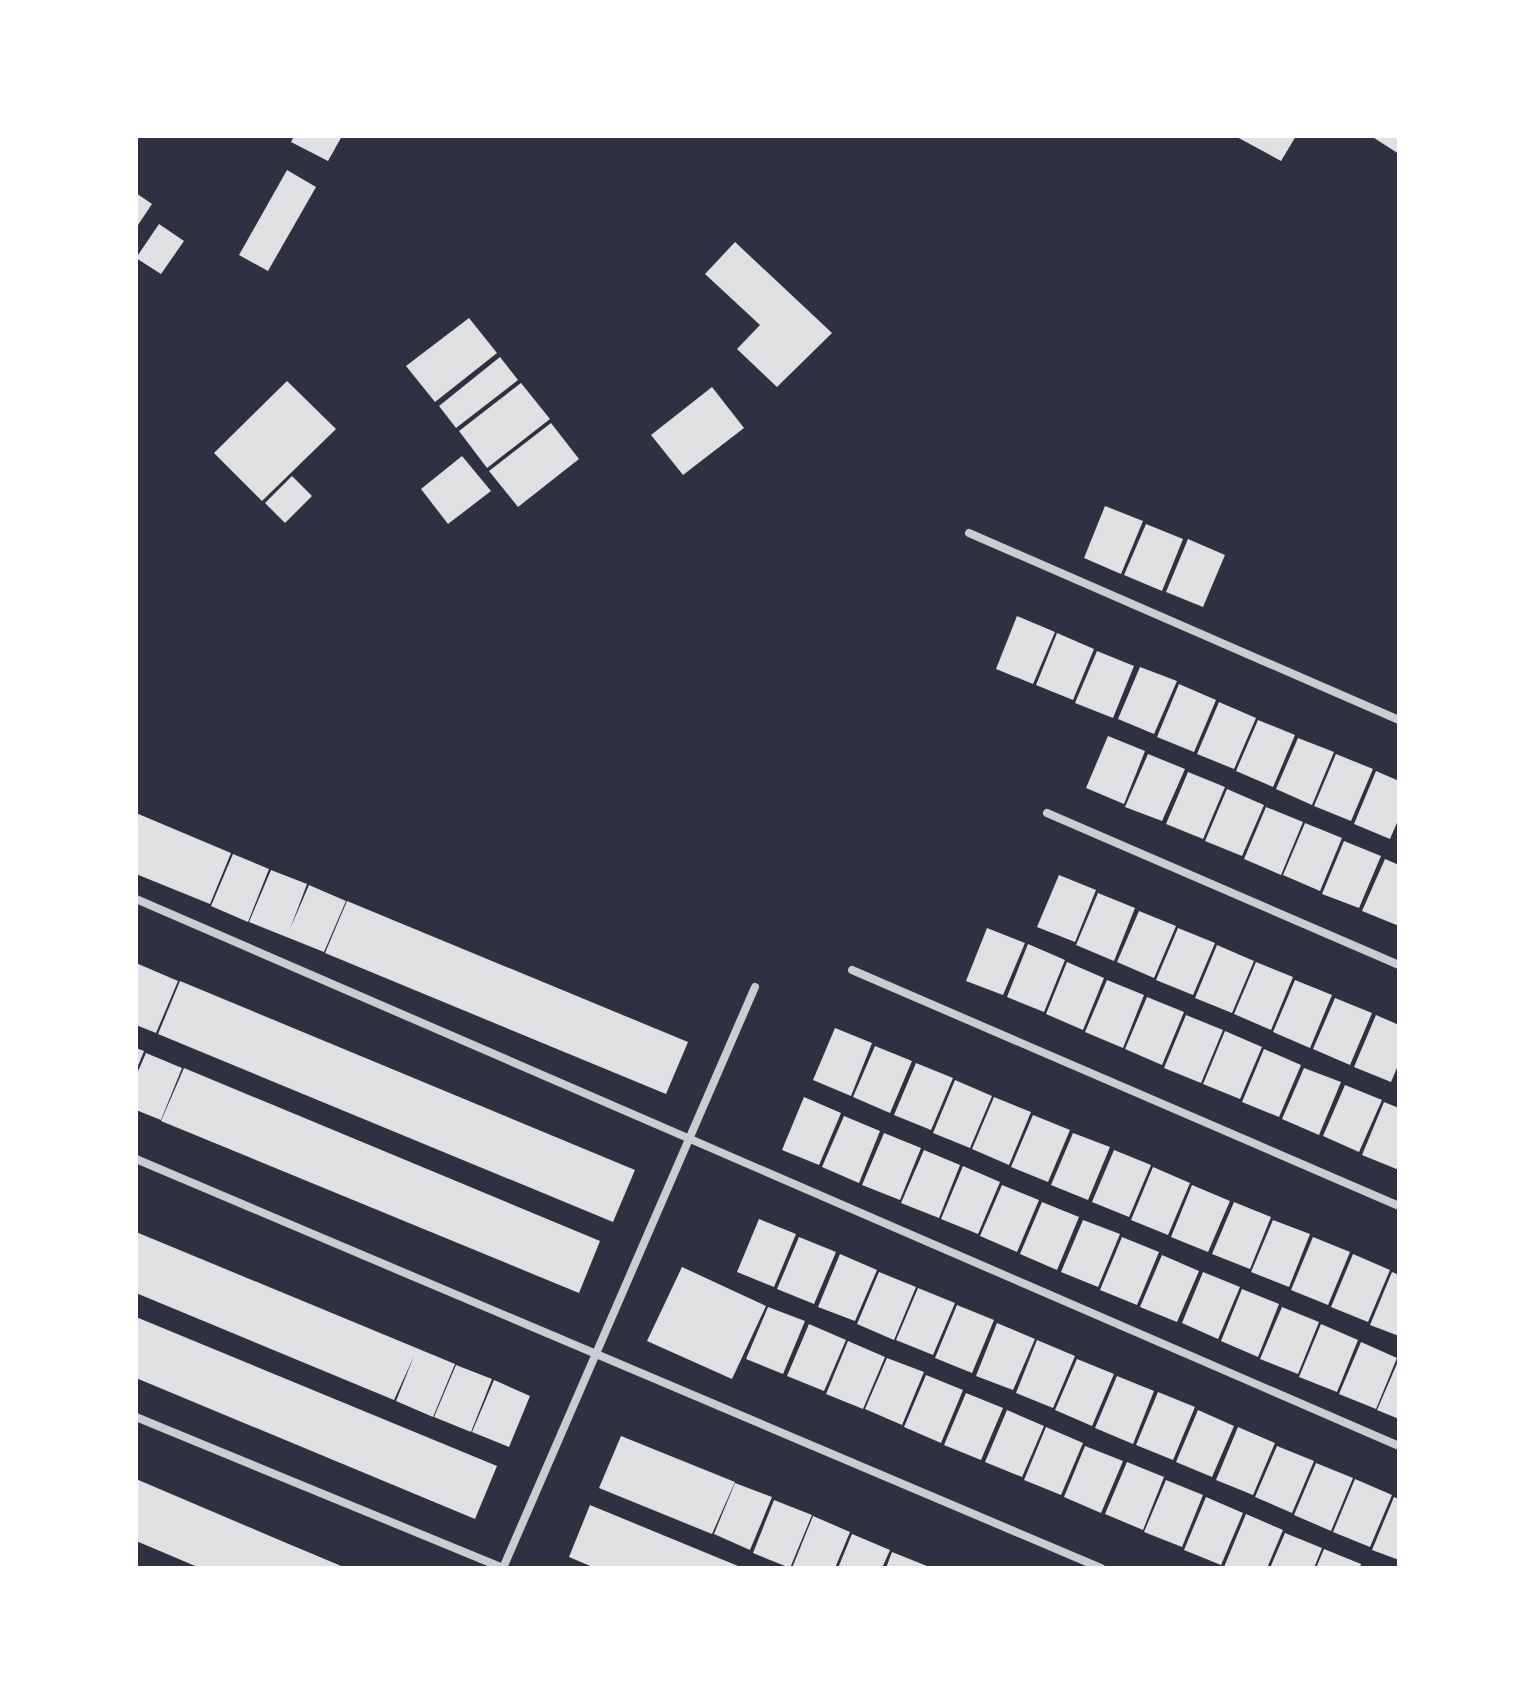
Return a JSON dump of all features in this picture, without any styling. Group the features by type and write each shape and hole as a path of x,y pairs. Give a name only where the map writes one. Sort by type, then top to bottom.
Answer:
{"street":[{"path":"969,533 1399,720"},
{"path":"1047,813 1399,965"},
{"path":"136,899 1399,1446"},
{"path":"852,970 1399,1206"},
{"path":"136,1417 503,1568 755,987"},
{"path":"136,1159 1101,1568"}],"building":[{"path":"294,136 342,136 328,161 291,142"},
{"path":"1235,136 1296,136 1281,161"},
{"path":"1371,136 1399,136 1399,154"},
{"path":"287,170 316,187 268,271 239,255"},
{"path":"136,193 152,204 136,228"},
{"path":"159,224 184,241 161,274 136,258"},
{"path":"735,242 832,333 777,387 737,349 760,325 705,274"},
{"path":"469,318 497,353 435,402 406,366"},
{"path":"500,357 518,380 456,428 439,406"},
{"path":"287,381 336,429 262,501 214,453"},
{"path":"521,383 550,419 487,468 459,431"},
{"path":"712,387 744,428 683,475 651,435"},
{"path":"551,423 579,459 518,507 489,471"},
{"path":"462,456 491,491 448,524 421,489"},
{"path":"292,476 312,496 285,523 265,503"},
{"path":"1105,506 1143,521 1121,574 1084,558"},
{"path":"1146,524 1183,539 1162,591 1124,575"},
{"path":"1188,539 1225,555 1203,607 1166,592"},
{"path":"1017,616 1055,632 1033,684 996,669"},
{"path":"1057,633 1094,649 1073,700 1036,685"},
{"path":"1097,651 1134,666 1113,718 1075,703"},
{"path":"1140,667 1177,681 1154,734 1118,719"},
{"path":"1179,684 1216,700 1194,752 1157,737"},
{"path":"1219,702 1256,718 1234,769 1197,754"},
{"path":"1258,720 1295,735 1273,787 1236,771"},
{"path":"1108,736 1145,751 1124,804 1086,788"},
{"path":"1298,738 1334,752 1312,805 1276,789"},
{"path":"1148,754 1185,769 1162,821 1125,807"},
{"path":"1336,754 1373,769 1351,821 1314,806"},
{"path":"1376,771 1399,781 1399,818 1390,839 1354,824"},
{"path":"1188,772 1225,787 1203,839 1166,824"},
{"path":"1227,789 1264,805 1242,856 1205,841"},
{"path":"1266,807 1303,822 1281,875 1244,859"},
{"path":"136,813 231,853 210,904 136,874"},
{"path":"1305,823 1342,838 1320,891 1283,875"},
{"path":"1344,841 1381,856 1359,908 1322,894"},
{"path":"233,854 269,869 248,922 211,906"},
{"path":"1385,859 1399,865 1399,926 1362,911"},
{"path":"271,870 307,884 290,929 309,885 346,901 324,952 249,922"},
{"path":"1059,875 1096,890 1075,942 1037,927"},
{"path":"1098,893 1135,908 1114,961 1076,945"},
{"path":"347,901 688,1042 666,1094 325,953"},
{"path":"1139,911 1176,926 1154,978 1117,962"},
{"path":"987,928 1025,943 1003,995 966,981"},
{"path":"1178,928 1215,943 1193,995 1156,980"},
{"path":"1028,944 1065,960 1044,1012 1007,997"},
{"path":"1217,945 1254,961 1232,1013 1195,998"},
{"path":"1067,962 1104,978 1083,1030 1046,1014"},
{"path":"1256,962 1293,977 1271,1030 1234,1014"},
{"path":"136,963 178,981 156,1033 136,1025"},
{"path":"1107,980 1144,995 1123,1048 1085,1032"},
{"path":"1295,980 1332,995 1310,1048 1273,1032"},
{"path":"180,981 635,1170 613,1222 158,1034"},
{"path":"1147,997 1184,1012 1162,1065 1125,1049"},
{"path":"1335,998 1372,1013 1350,1065 1313,1049"},
{"path":"1186,1015 1223,1030 1201,1083 1164,1068"},
{"path":"1376,1015 1399,1025 1399,1063 1391,1082 1354,1067"},
{"path":"835,1028 872,1043 851,1096 813,1080"},
{"path":"1225,1031 1262,1047 1240,1099 1203,1084"},
{"path":"875,1046 912,1061 890,1113 853,1097"},
{"path":"136,1048 144,1051 136,1071"},
{"path":"1264,1049 1301,1065 1279,1117 1242,1102"},
{"path":"146,1053 182,1068 161,1120 136,1110 136,1076"},
{"path":"916,1063 953,1078 931,1130 894,1115"},
{"path":"184,1068 600,1241 579,1293 161,1121"},
{"path":"1304,1068 1341,1082 1319,1135 1282,1119"},
{"path":"955,1080 992,1096 970,1148 933,1133"},
{"path":"1345,1085 1382,1100 1359,1152 1323,1136"},
{"path":"804,1097 841,1113 819,1165 782,1150"},
{"path":"994,1097 1031,1112 1009,1165 972,1149"},
{"path":"1384,1102 1399,1108 1399,1170 1362,1155"},
{"path":"1033,1115 1070,1130 1048,1182 1011,1167"},
{"path":"844,1116 880,1131 859,1183 822,1167"},
{"path":"884,1133 921,1148 900,1200 862,1185"},
{"path":"1073,1133 1110,1147 1088,1200 1051,1185"},
{"path":"924,1150 960,1165 939,1218 901,1203"},
{"path":"1114,1150 1151,1165 1129,1217 1092,1202"},
{"path":"963,1166 1000,1182 978,1234 941,1219"},
{"path":"1153,1167 1190,1183 1168,1235 1131,1220"},
{"path":"1002,1185 1039,1200 1017,1252 980,1236"},
{"path":"1192,1185 1230,1201 1208,1252 1171,1237"},
{"path":"1042,1202 1079,1217 1057,1270 1020,1254"},
{"path":"1234,1202 1271,1217 1250,1269 1212,1254"},
{"path":"759,1219 796,1234 774,1287 737,1272"},
{"path":"1083,1220 1120,1234 1098,1287 1061,1272"},
{"path":"1273,1220 1310,1234 1289,1287 1251,1272"},
{"path":"136,1232 455,1364 433,1417 396,1401 414,1356 394,1400 136,1293"},
{"path":"799,1237 836,1252 814,1304 777,1289"},
{"path":"1122,1237 1159,1252 1137,1305 1100,1290"},
{"path":"1313,1237 1350,1252 1328,1305 1291,1290"},
{"path":"840,1254 877,1270 855,1321 818,1307"},
{"path":"1353,1254 1390,1270 1368,1322 1331,1307"},
{"path":"1162,1255 1199,1271 1177,1322 1140,1307"},
{"path":"682,1267 766,1306 732,1379 647,1341"},
{"path":"879,1272 916,1287 894,1340 857,1324"},
{"path":"1203,1272 1240,1287 1218,1339 1182,1323"},
{"path":"1392,1272 1399,1275 1399,1336 1370,1325"},
{"path":"918,1288 955,1303 933,1355 896,1340"},
{"path":"1242,1289 1279,1304 1258,1357 1221,1341"},
{"path":"957,1305 994,1320 972,1373 935,1358"},
{"path":"768,1307 805,1321 783,1374 746,1359"},
{"path":"1282,1307 1319,1322 1298,1374 1260,1359"},
{"path":"136,1317 497,1466 475,1519 136,1378"},
{"path":"997,1323 1035,1339 1013,1390 976,1376"},
{"path":"809,1324 846,1340 824,1391 787,1376"},
{"path":"1321,1324 1358,1340 1337,1392 1299,1377"},
{"path":"1037,1340 1075,1356 1053,1408 1016,1393"},
{"path":"848,1341 885,1357 863,1409 826,1394"},
{"path":"1361,1342 1397,1358 1376,1409 1339,1394"},
{"path":"887,1358 924,1372 902,1425 865,1409"},
{"path":"1077,1359 1114,1374 1092,1426 1055,1410"},
{"path":"1399,1359 1399,1419 1377,1410"},
{"path":"456,1365 492,1379 471,1432 434,1417"},
{"path":"926,1375 963,1390 941,1443 904,1427"},
{"path":"1117,1376 1154,1391 1133,1444 1095,1428"},
{"path":"494,1380 530,1396 509,1447 472,1432"},
{"path":"1158,1392 1195,1407 1173,1460 1136,1445"},
{"path":"966,1393 1003,1408 981,1460 944,1445"},
{"path":"1007,1410 1044,1426 1022,1477 985,1462"},
{"path":"1198,1410 1234,1426 1212,1477 1176,1462"},
{"path":"1046,1427 1083,1443 1061,1495 1024,1480"},
{"path":"1238,1427 1275,1443 1253,1495 1216,1480"},
{"path":"621,1436 735,1482 712,1534 599,1488"},
{"path":"1085,1446 1123,1461 1101,1513 1064,1497"},
{"path":"1277,1446 1314,1461 1292,1513 1255,1497"},
{"path":"1127,1462 1164,1477 1143,1530 1105,1514"},
{"path":"1316,1463 1353,1478 1331,1531 1294,1515"},
{"path":"136,1479 346,1568 200,1568 136,1541"},
{"path":"1355,1479 1392,1495 1370,1547 1333,1532"},
{"path":"1166,1480 1203,1495 1182,1547 1144,1532"},
{"path":"735,1483 772,1497 750,1550 714,1534"},
{"path":"1206,1497 1243,1513 1221,1565 1184,1550"},
{"path":"1394,1497 1399,1499 1399,1560 1372,1550"},
{"path":"774,1500 812,1515 790,1568 753,1553"},
{"path":"590,1505 743,1568 595,1568 569,1557"},
{"path":"1246,1514 1283,1530 1267,1568 1224,1567"},
{"path":"813,1516 850,1532 835,1568 792,1568"},
{"path":"1285,1533 1322,1548 1314,1568 1270,1568"},
{"path":"852,1534 890,1550 882,1568 838,1568"},
{"path":"1324,1549 1361,1564 1360,1568 1316,1568"},
{"path":"892,1552 932,1568 886,1568"}]}
